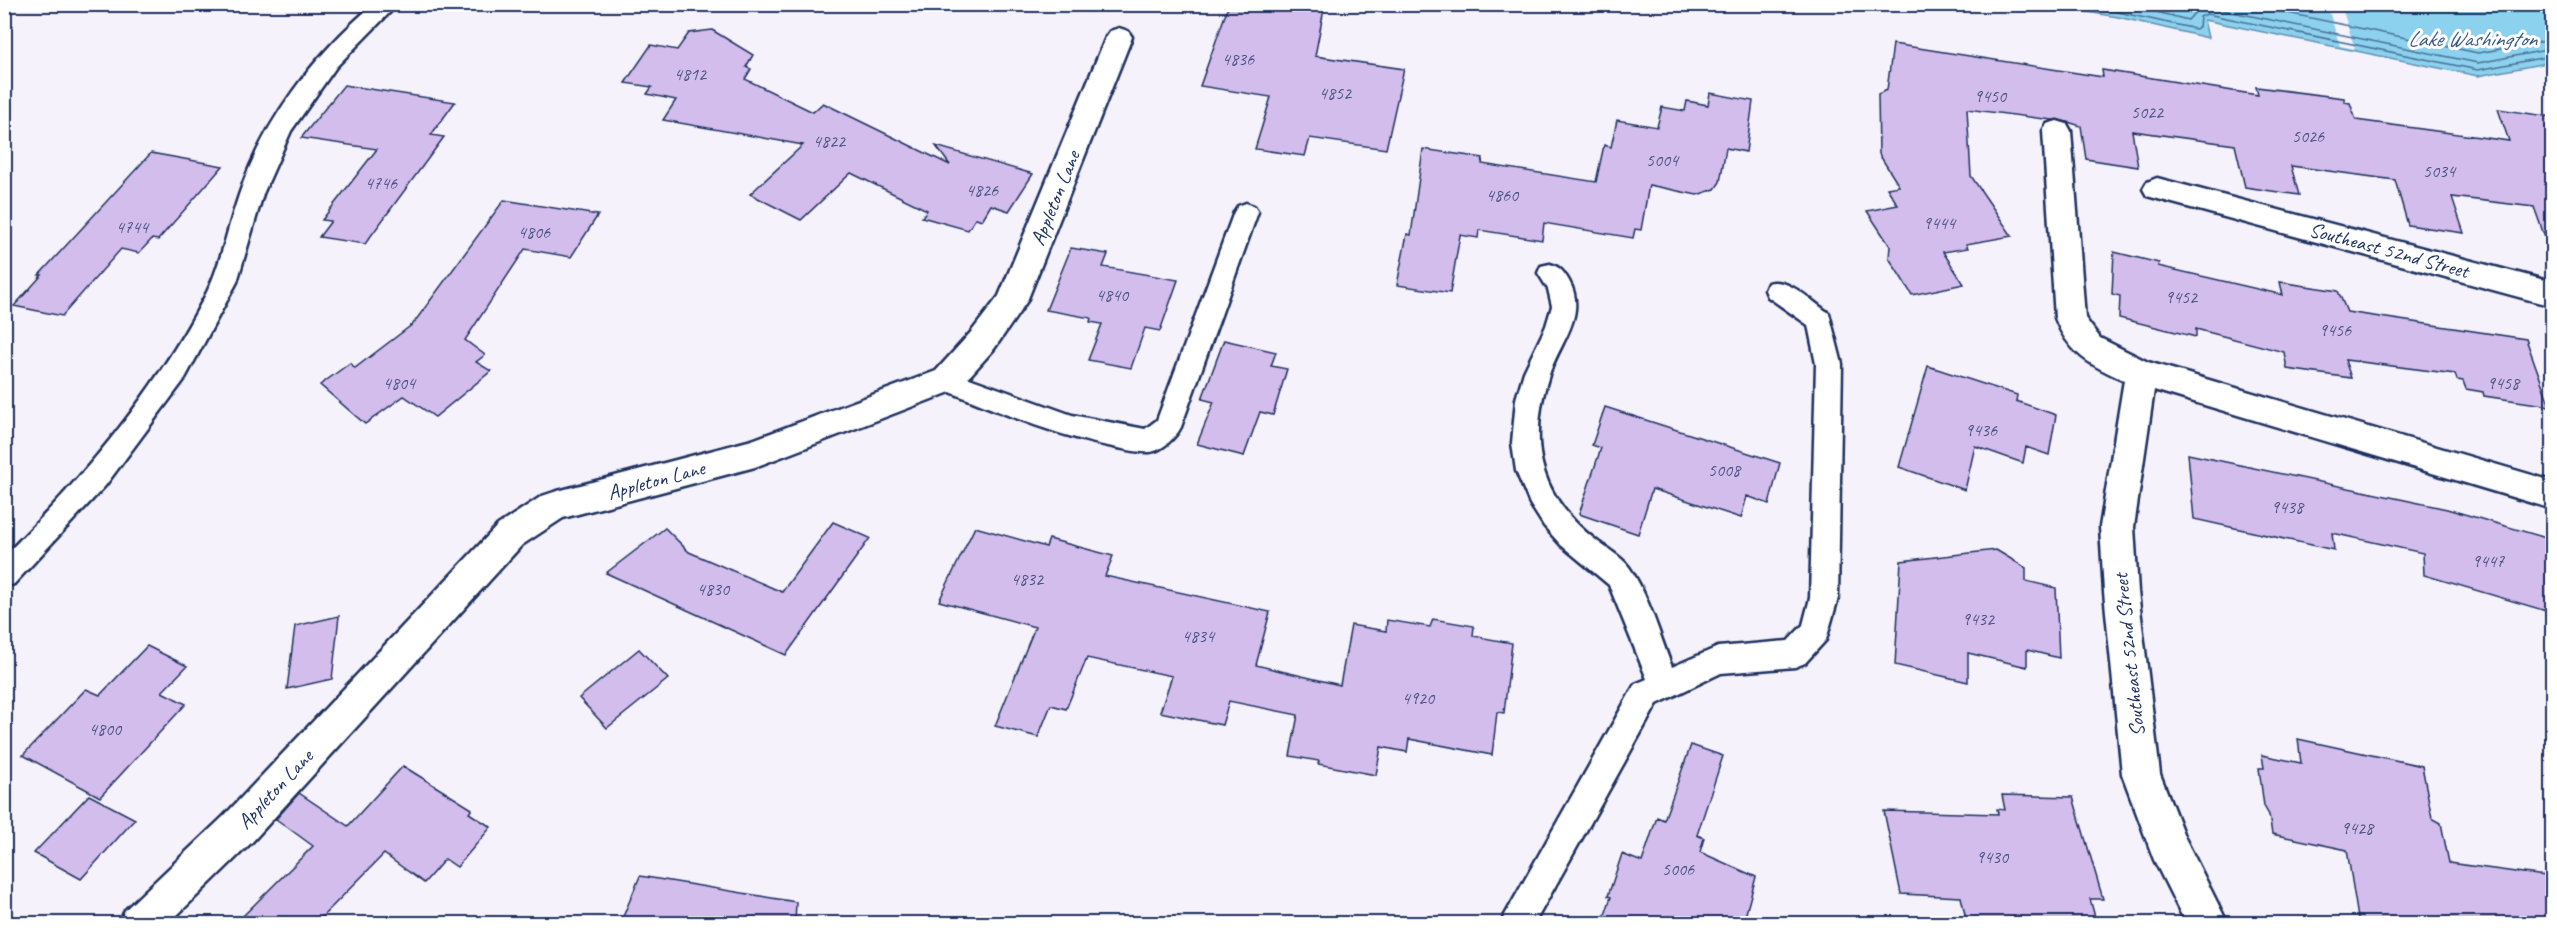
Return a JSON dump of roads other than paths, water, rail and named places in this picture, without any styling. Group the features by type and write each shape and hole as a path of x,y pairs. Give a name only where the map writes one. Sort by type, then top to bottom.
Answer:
{"street":[{"name":"Appleton Lane","path":"140,924 238,829 460,586 510,535 529,520 554,506 755,453 946,380 983,340 1012,301 1119,37"},
{"path":"2057,131 2070,318 2074,332 2107,359 2141,373 2553,495"},
{"name":"Southeast 52nd Street","path":"2157,189 2553,294"},
{"name":"Southeast 52nd Street","path":"2141,373 2118,526 2121,592 2141,774 2168,846 2208,924"}],"lane":[{"path":"4,575 56,525 154,405 219,294 256,178 298,99 336,51 388,4"},
{"path":"946,380 1091,432 1124,440 1150,441 1168,427 1246,212"},
{"path":"1550,273 1562,287 1564,308 1561,324 1542,360 1525,421 1530,471 1552,519 1580,545 1618,574 1664,685"},
{"path":"1516,924 1646,694 1718,660 1796,654 1816,631 1824,598 1829,364 1820,320 1777,290"}],"water":[{"name":"Lake Washington","path":"2043,5 2552,5 2552,62 2478,76 2204,20 2208,38 2118,17"}]}
